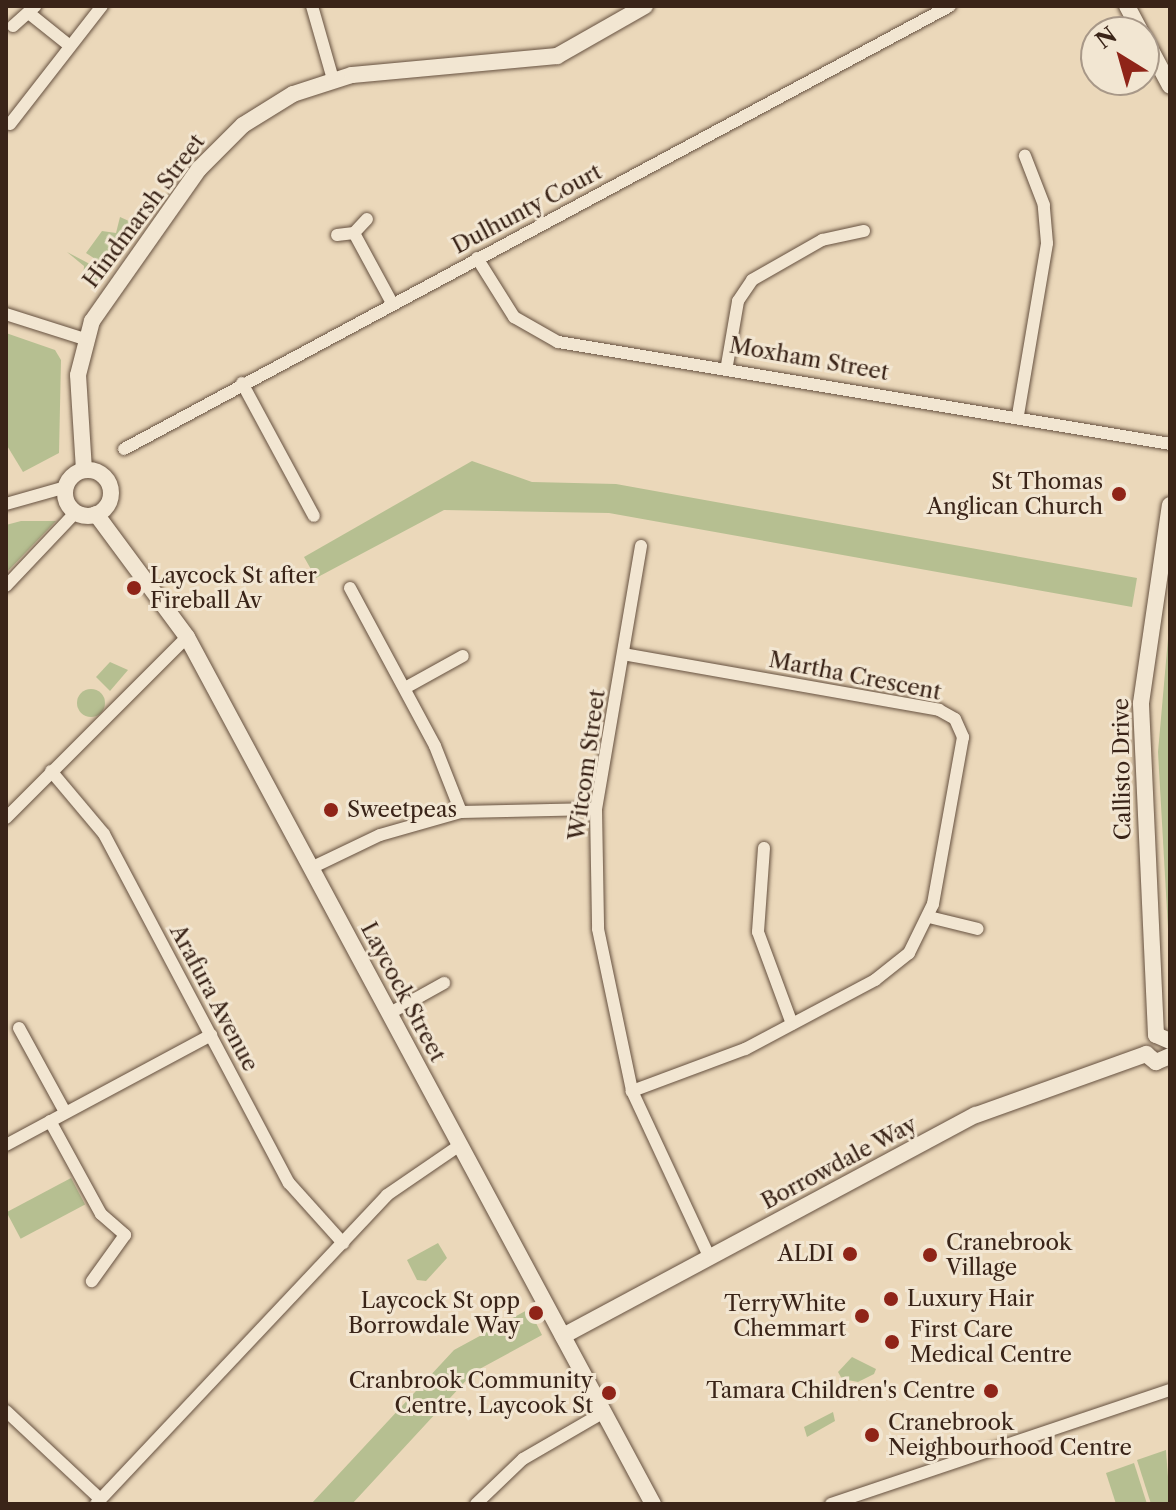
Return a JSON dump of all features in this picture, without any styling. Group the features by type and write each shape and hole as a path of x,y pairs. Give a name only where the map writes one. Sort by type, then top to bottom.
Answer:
{"street":[{"path":"10,124 102,6"},
{"path":"312,6 333,79"},
{"name":"Hindmarsh Street","path":"84,470 78,375 85,339 112,287 217,149 272,105 333,79 544,60 623,12 645,6"},
{"name":"Dulhunty Court","path":"124,449 950,6"},
{"path":"13,26 33,10 70,46"},
{"path":"1018,415 1047,243 1044,205 1025,156"},
{"path":"337,235 354,233 367,219"},
{"path":"727,365 738,301 752,280 825,238 864,231"},
{"path":"354,233 392,303"},
{"name":"Moxham Street","path":"477,258 509,312 542,337 727,365 1170,444"},
{"path":"6,314 85,339"},
{"path":"242,383 314,516"},
{"path":"6,504 66,487 84,470 105,477 111,491 96,514 76,512"},
{"path":"66,487 76,512"},
{"name":"Callisto Drive","path":"1163,1038 1140,738 1165,563 1170,505"},
{"path":"6,586 76,512"},
{"name":"Laycock Street","path":"96,514 187,637 653,1504"},
{"name":"Witcom Street","path":"641,546 596,809 600,953 632,1091 710,1258"},
{"path":"350,588 405,688 461,812"},
{"path":"6,818 187,637"},
{"name":"Martha Crescent","path":"623,654 939,710 955,719 963,742 929,917 893,968 792,1024 632,1091"},
{"path":"405,688 463,656"},
{"name":"Arafura Avenue","path":"51,771 104,834 289,1183 343,1243"},
{"path":"311,868 380,835 461,812 596,809"},
{"path":"764,848 758,932 792,1024"},
{"path":"929,917 978,929"},
{"path":"390,1013 444,983"},
{"path":"19,1028 65,1112"},
{"path":"6,1145 211,1035"},
{"path":"1146,1054 1163,1038"},
{"name":"Borrowdale Way","path":"563,1336 976,1115 1146,1054 1156,1062 1170,1056"},
{"path":"50,1121 101,1214 125,1235 92,1281"},
{"path":"6,1411 98,1502 401,1182 460,1145"},
{"path":"831,1504 1170,1390"},
{"path":"476,1504 523,1459 604,1412"}],"green space":[{"path":"120,217 140,226 109,268 86,253 102,231 116,233"},
{"path":"67,252 105,272 95,287 83,278 84,266"},
{"path":"6,333 55,350 61,360 59,453 23,472 6,444"},
{"path":"472,461 532,482 616,484 1137,578 1132,607 609,513 444,510 316,578 304,557"},
{"path":"21,521 56,521 6,573 6,525"},
{"path":"1170,616 1170,964 1158,752"},
{"path":"110,662 128,670 110,691 96,677"},
{"path":"91,689 101,693 105,703 101,713 91,717 81,713 77,703 81,693"},
{"path":"71,1178 85,1204 21,1239 7,1212"},
{"path":"438,1243 447,1258 426,1281 417,1280 407,1260"},
{"path":"529,1309 542,1335 474,1372 352,1504 311,1504 454,1350"},
{"path":"852,1357 876,1369 874,1374 858,1382 842,1379 838,1372"},
{"path":"833,1412 835,1421 807,1437 804,1427"},
{"path":"1166,1450 1170,1504 1151,1504 1137,1460"},
{"path":"1134,1463 1147,1504 1116,1504 1106,1473"}],"place":[{"name":"St Thomas Anglican Church","path":"1119,494"},
{"name":"Laycock St after Fireball Av","path":"134,588"},
{"name":"Sweetpeas","path":"331,810"},
{"name":"ALDI","path":"850,1254"},
{"name":"Cranebrook Village","path":"930,1255"},
{"name":"Luxury Hair","path":"891,1299"},
{"name":"Laycock St opp Borrowdale Way","path":"536,1313"},
{"name":"TerryWhite Chemmart","path":"862,1316"},
{"name":"First Care Medical Centre","path":"892,1342"},
{"name":"Tamara Children's Centre","path":"991,1391"},
{"name":"Cranbrook Community Centre, Laycook St","path":"609,1393"},
{"name":"Cranebrook Neighbourhood Centre","path":"872,1435"}]}
